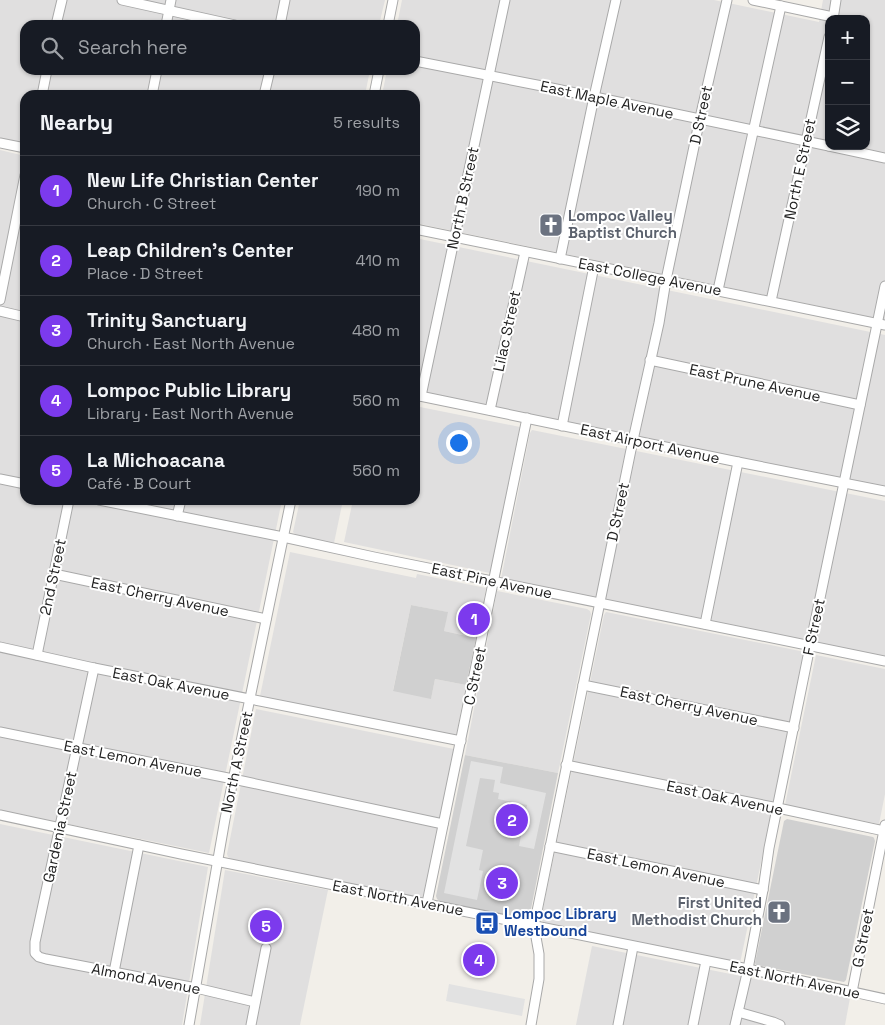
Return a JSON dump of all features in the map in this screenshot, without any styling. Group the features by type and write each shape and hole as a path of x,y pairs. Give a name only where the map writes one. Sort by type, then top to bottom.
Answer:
{"street":[{"path":"57,20 62,0"},
{"path":"122,0 213,20"},
{"path":"167,20 171,0"},
{"path":"281,20 285,0"},
{"path":"389,20 393,0"},
{"name":"North B Street","path":"420,387 505,0"},
{"path":"560,259 616,0"},
{"name":"D Street","path":"531,1025 539,979 539,954 534,926 599,603 659,324 666,280 727,0"},
{"path":"753,0 825,16"},
{"path":"834,15 836,0"},
{"path":"718,290 781,6"},
{"name":"North E Street","path":"771,301 825,55"},
{"name":"East Maple Avenue","path":"420,63 700,118 825,145"},
{"path":"43,90 46,75"},
{"path":"153,90 156,75"},
{"path":"265,90 269,75"},
{"path":"375,90 378,75"},
{"path":"0,143 20,147"},
{"name":"East Maple Avenue","path":"848,150 885,158"},
{"path":"0,300 20,200"},
{"name":"East College Avenue","path":"420,230 881,324"},
{"name":"Lilac Street","path":"490,410 525,252"},
{"path":"562,426 594,266"},
{"name":"F Street","path":"735,1025 748,969 769,848 860,405 881,324 885,286"},
{"path":"0,311 20,316"},
{"name":"East Prune Avenue","path":"650,360 860,405"},
{"name":"East Airport Avenue","path":"420,396 885,491"},
{"name":"C Street","path":"427,903 527,418"},
{"path":"705,624 738,462"},
{"path":"0,479 20,483"},
{"name":"2nd Street","path":"37,655 68,505"},
{"name":"East Pine Avenue","path":"123,505 283,536 334,549 885,661"},
{"path":"177,516 180,505"},
{"name":"North A Street","path":"189,1025 217,862 290,505"},
{"name":"East Cherry Avenue","path":"54,574 266,619"},
{"name":"East Oak Avenue","path":"0,647 94,668 461,742"},
{"name":"Gardenia Street","path":"37,956 34,950 35,942 94,668"},
{"name":"East Cherry Avenue","path":"583,685 794,728"},
{"name":"East Lemon Avenue","path":"0,732 443,824"},
{"name":"East Oak Avenue","path":"566,765 884,828"},
{"name":"East North Avenue","path":"0,815 217,862 427,903 885,999"},
{"name":"G Street","path":"852,992 884,828"},
{"path":"114,972 139,845"},
{"name":"East Lemon Avenue","path":"550,846 763,890"},
{"path":"618,1025 634,947"},
{"path":"250,1025 266,948"},
{"name":"Almond Avenue","path":"37,956 196,988 255,1002"},
{"path":"693,1025 706,961"},
{"path":"738,1012 780,1025"}],"shaded area":[{"path":"0,0 385,0 380,20 20,20 20,75 369,75 366,90 20,90 20,143 0,139"},
{"path":"402,0 714,0 819,22 823,0 885,0 885,320 420,224 420,90 383,90 386,75 420,75 420,20 398,20"},
{"path":"0,150 20,155 20,505 281,505 209,853 0,810"},
{"path":"420,239 885,335 885,489 420,393"},
{"path":"420,407 520,427 490,573 344,542 352,505 420,505"},
{"path":"532,430 885,501 885,657 501,579"},
{"path":"299,505 342,505 334,543 297,536 293,532"},
{"path":"290,552 416,578 417,574 486,588 476,638 444,631 447,612 411,605 393,690 431,698 435,679 466,685 456,736 260,696"},
{"path":"497,591 590,611 591,614 558,773 465,755"},
{"path":"411,605 448,612 444,631 476,638 466,685 435,679 431,699 393,691"},
{"path":"606,612 805,652 740,963 548,924 543,922 541,918"},
{"path":"816,655 885,669 885,794 879,824 785,805"},
{"path":"256,709 454,749 424,899 228,857 227,854"},
{"path":"465,755 558,773 529,919 526,920 441,902 437,899 436,896"},
{"path":"471,761 503,767 500,783 546,793 534,849 519,846 527,805 498,799 499,793 493,792 495,780 480,778 466,846 483,850 479,870 483,871 477,900 444,893"},
{"path":"787,819 874,838 875,841 846,980 844,982 756,965 755,963 784,821"},
{"path":"0,824 208,867 182,1025 0,1025"},
{"path":"225,870 328,890 300,1025 200,1025"},
{"path":"592,946 850,998 845,1025 576,1025"},
{"path":"449,984 525,999 522,1016 446,1001"}],"place":[{"name":"Lompoc Valley Baptist Church","path":"551,225"},
{"name":"New Life Christian Center","path":"474,619"},
{"name":"Leap Children's Center","path":"512,820"},
{"name":"Trinity Sanctuary","path":"502,883"},
{"name":"First United Methodist Church","path":"779,912"},
{"name":"Lompoc Library Westbound","path":"487,923"},
{"name":"La Michoacana","path":"266,926"},
{"name":"Lompoc Public Library","path":"479,960"}]}
